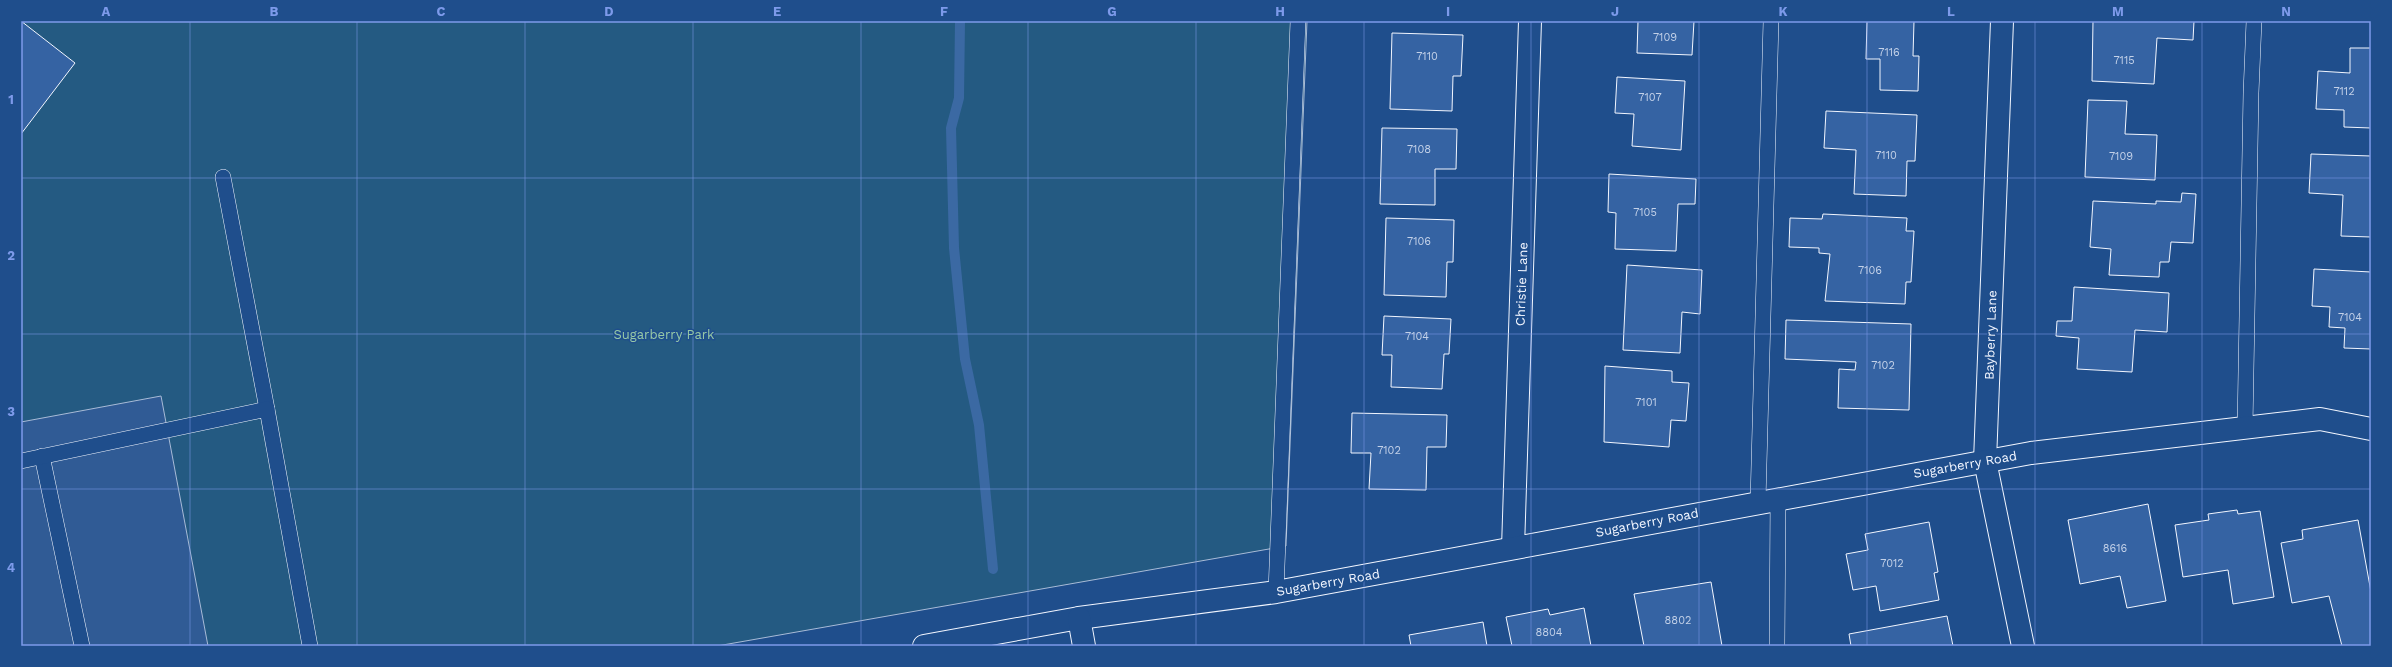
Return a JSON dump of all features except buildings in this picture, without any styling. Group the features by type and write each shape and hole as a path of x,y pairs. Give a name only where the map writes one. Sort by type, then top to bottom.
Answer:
{"street":[{"name":"Christie Lane","path":"1512,548 1530,21"},
{"name":"Bayberry Lane","path":"2002,21 1985,461 2023,646"},
{"name":"Sugarberry Road","path":"924,646 1079,618 1276,592 1768,500 2031,453 2320,419 2371,429"},
{"path":"1079,618 1084,646"}],"lane":[{"path":"1276,592 1298,21"},
{"path":"1771,21 1768,500 1779,592 1777,646"},
{"path":"2245,427 2250,93 2254,21"},
{"path":"223,177 268,408 310,646"},
{"path":"21,461 268,408"},
{"path":"42,456 82,646"}],"green space":[{"name":"Sugarberry Park","path":"21,21 1307,21 1286,546 717,646 21,646"}],"shaded area":[{"path":"161,396 208,646 21,646 21,422"}],"waterway":[{"path":"960,21 959,98 951,128 954,248 965,359 979,425 993,569"}]}
